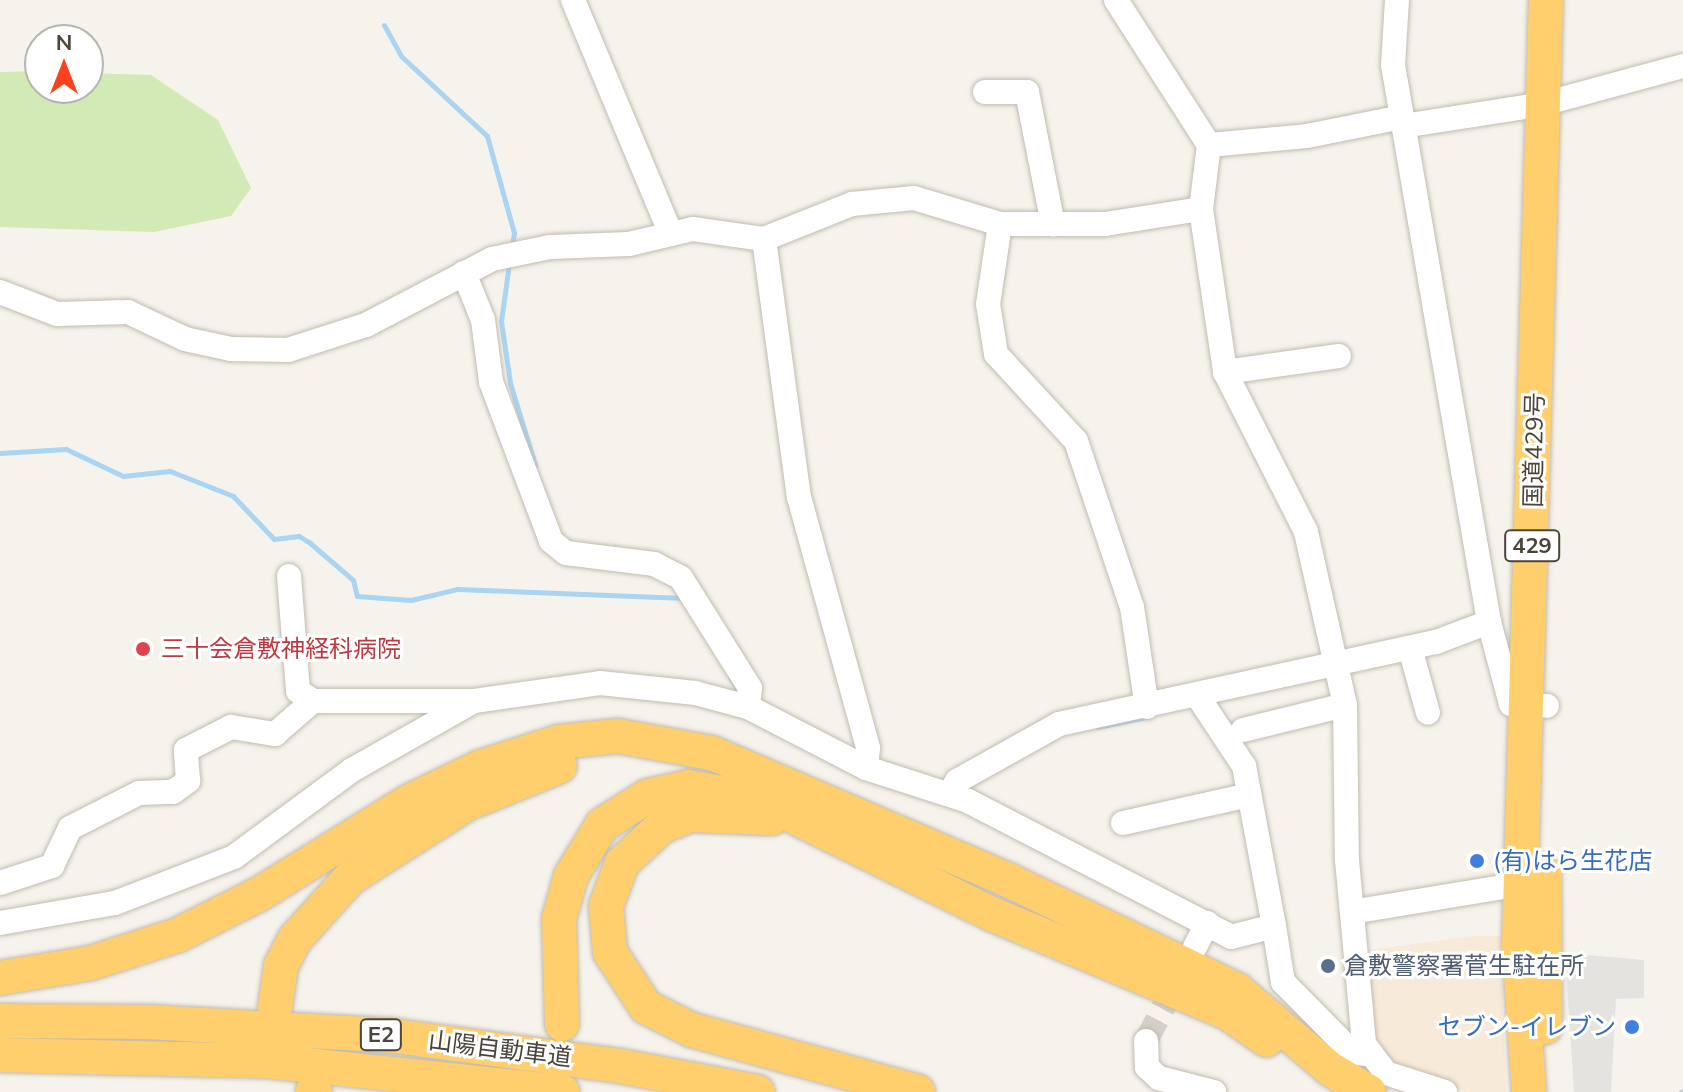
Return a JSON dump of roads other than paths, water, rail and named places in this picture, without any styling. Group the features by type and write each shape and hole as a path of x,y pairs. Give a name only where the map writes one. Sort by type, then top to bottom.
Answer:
{"highway":[{"name":"国道429号","path":"1546,0 1553,102"},
{"name":"国道429号","path":"1552,1092 1544,1013 1537,706 1553,102 1565,0"},
{"name":"国道429号","path":"1529,1092 1521,1013 1521,884 1537,706"},
{"path":"0,978 91,963 178,935 261,893 410,801 481,767 559,742 618,736 658,746 712,753 770,776 1237,990 1330,1069 1369,1092"},
{"path":"275,1008 281,966 312,915 350,878 405,840 530,774 658,746"},
{"path":"562,1024 559,919 571,876 602,825 648,796 688,787 760,800 793,821 1228,1013 1338,1092"},
{"path":"793,821 690,815 661,827 622,863 606,906 610,952 646,1007 692,1030 918,1092"},
{"name":"山陽自動車道","path":"0,1021 148,1022 395,1036 620,1066 758,1092"},
{"name":"山陽自動車道","path":"0,1055 268,1061 562,1092"}],"street":[{"path":"573,0 670,232"},
{"path":"1116,0 1209,145 1201,209 1225,372 1306,532 1337,664 1345,705 1352,912 1363,1054"},
{"path":"1397,0 1393,65 1489,622 1511,704 1537,706"},
{"path":"1209,145 1307,136 1553,102 1683,66"},
{"path":"985,92 1027,92 1053,224"},
{"path":"0,292 57,314 128,312 185,339 231,349 288,350 366,325 464,273 513,253 629,244 670,232 764,239 852,204 914,198 1000,224 1105,224 1201,209"},
{"path":"1000,224 988,304 996,354 1076,441 1132,607 1147,707"},
{"path":"764,239 799,497 868,762"},
{"path":"464,273 483,320 491,382 551,541 580,557 667,569 691,590 710,621 749,701"},
{"path":"1225,372 1339,356"},
{"path":"289,576 298,691 313,701 474,701 560,685 612,684 749,701 868,762 953,787 1231,937 1274,926"},
{"path":"953,787 1059,724 1147,707 1200,702 1337,664 1410,648 1489,622"},
{"path":"1410,648 1428,713"},
{"path":"0,883 52,866 70,828 139,793 173,792 188,781 186,750 231,727 275,734 313,701"},
{"path":"0,923 115,903 234,857 352,770 474,701"},
{"path":"1200,702 1240,758 1283,982 1386,1073 1445,1092"},
{"path":"1243,730 1345,705"},
{"path":"1123,823 1249,795"},
{"path":"1352,912 1521,884"},
{"path":"1195,947 1207,923"},
{"path":"1146,1041 1147,1067 1159,1078 1214,1092"}],"waterway":[{"path":"384,25 401,56 487,136 514,233 512,246"},
{"path":"509,264 501,321 510,383 535,465"},
{"path":"0,453 66,449 123,476 170,471 233,496 274,539 299,536 310,543 353,580 357,596 411,600 457,589 684,598"},
{"path":"730,677 742,695"},
{"path":"1098,727 1146,717"}],"tunnel":[{"path":"1146,1041 1179,978"}],"place":[{"name":"三十会倉敷神経科病院","path":"143,649"},
{"name":"(有)はら生花店","path":"1477,861"},
{"name":"倉敷警察署菅生駐在所","path":"1328,966"},
{"name":"セブン-イレブン","path":"1632,1027"}]}
